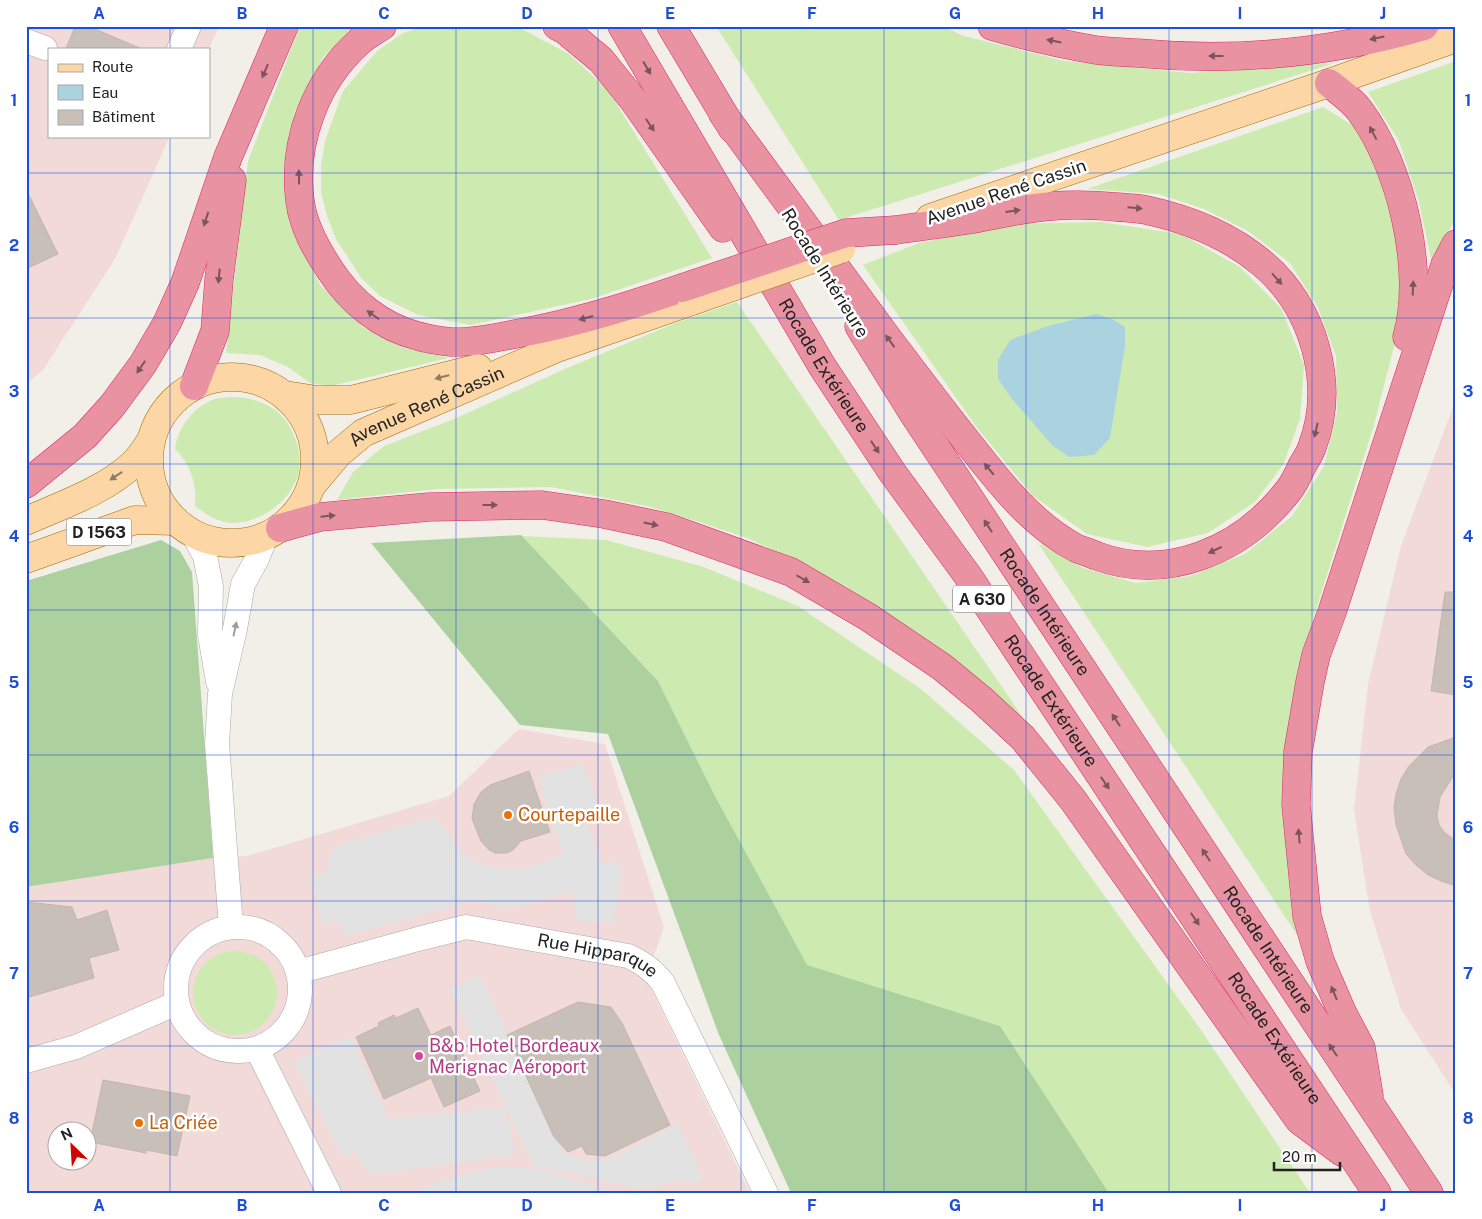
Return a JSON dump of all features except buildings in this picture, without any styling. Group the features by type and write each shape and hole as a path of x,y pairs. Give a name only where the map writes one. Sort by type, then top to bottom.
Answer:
{"highway":[{"path":"26,484 85,436 112,406 143,364 167,323 185,283 228,157 284,26"},
{"path":"382,26 360,40 338,65 318,95 305,128 299,162 300,201 308,231 323,260 340,285 364,308 386,323 417,336 452,342 498,338 687,294 846,232 896,230 1050,206 1086,204 1144,209 1189,222 1232,241 1264,265 1288,292 1308,325 1317,353 1322,382 1320,417 1312,448 1290,489 1267,515 1240,535 1219,549 1187,561 1151,566 1115,562 1077,548 1043,526 1016,500 934,400 723,114"},
{"path":"557,26 565,30 601,60 634,101 822,366"},
{"name":"Rocade Extérieure","path":"622,26 822,366 892,472 968,576 1377,1193"},
{"name":"Rocade Intérieure","path":"671,26 723,114 913,413 1429,1193"},
{"path":"992,26 1028,36 1097,50 1167,56 1244,57 1325,48 1424,26"},
{"path":"1329,83 1359,110 1386,158 1404,211 1414,264 1412,319 1397,373 1320,610 1316,655 1298,752 1296,805 1306,907 1320,961 1342,1012 1362,1048 1370,1105"},
{"path":"194,386 215,331 226,223 242,124"},
{"path":"1316,655 1332,612 1445,265 1456,244"},
{"path":"273,532 320,517 429,507 542,505 604,514 666,527 791,572 868,617 942,667 982,700 1023,738 1073,800 1299,1120 1357,1162"}],"main road":[{"name":"Avenue René Cassin","path":"896,230 1456,38"},
{"name":"Avenue René Cassin","path":"312,485 338,454 363,433 557,348 687,294"},
{"name":"Avenue René Cassin","path":"285,395 317,400 351,400 557,348"},
{"path":"241,377 264,383 285,395 302,413 312,436 316,460 312,485 300,509 273,532 242,543 217,542 184,528 158,498 149,471 150,442 159,419 174,400 194,386 217,378 241,377"},
{"name":"D 1563","path":"26,521 94,490 116,477 134,463 150,442"},
{"name":"D 1563","path":"26,559 135,520 184,528"}],"street":[{"path":"184,528 205,556 211,586 210,635 220,694"},
{"path":"232,927 217,744 220,694 243,584 273,532"},
{"path":"232,927 253,928 273,937 289,952 298,972 301,991 297,1010 288,1027 274,1040 257,1049 236,1052 216,1048 198,1038 184,1022 177,1003 176,982 182,962 194,945 211,933 232,927"},
{"name":"Rue Hipparque","path":"298,972 466,927 628,956 652,970 663,983 766,1193"},
{"path":"26,1061 76,1047 177,1003"},
{"path":"257,1049 329,1193"}],"shaded area":[{"path":"26,26 219,26 209,48 48,48 48,138 169,138 115,259 43,370 26,384"},
{"path":"1456,399 1456,1095 1401,1009 1370,911 1354,810 1368,684 1401,546"},
{"path":"519,729 605,744 664,927 646,978 750,1193 26,1193 26,887 213,858 247,856 449,796"},
{"path":"582,763 602,816 586,823 601,864 619,861 622,879 613,923 575,920 574,892 512,909 473,901 344,936 340,920 322,924 310,876 326,872 332,852 345,843 435,817 469,860 488,866 518,870 559,856 562,850 537,777"},
{"path":"480,975 564,1154 592,1161 613,1156 678,1124 703,1179 691,1185 688,1179 678,1184 675,1180 646,1190 533,1165 450,989"},
{"path":"350,1036 388,1119 505,1107 506,1120 510,1121 514,1155 369,1175 354,1152 341,1156 294,1061"},
{"path":"491,1167 541,1169 617,1193 413,1193 435,1183"}],"green space":[{"path":"300,26 358,26 324,56 295,111 285,168 289,223 320,285 363,327 401,347 449,358 331,386 310,383 288,367 260,355 226,353 248,161"},
{"path":"425,26 516,26 569,54 608,90 712,258 591,299 470,325 418,315 380,296 362,279 336,239 327,216 321,192 321,165 325,141 343,91 377,51 403,33"},
{"path":"716,26 942,26 964,36 1065,61 1190,73 1335,63 839,220"},
{"path":"1456,61 1456,217 1432,264 1419,202 1399,141 1368,92"},
{"path":"1323,107 1354,126 1376,166 1391,214 1401,273 1397,335 1374,425 1309,632 1295,708 1301,941 1038,543 1083,568 1136,583 1191,576 1245,554 1292,516 1324,466 1337,412 1336,356 1318,308 1290,263 1248,231 1204,209 1158,194 1087,189"},
{"path":"1101,222 1181,234 1240,267 1281,308 1304,365 1300,419 1283,465 1255,502 1208,533 1147,547 1087,534 1032,495 975,425 863,265 919,243 1010,224"},
{"path":"737,302 1024,719 947,654 846,587 750,539 702,523 651,507 551,487 437,489 337,500 353,472 384,446 454,419 565,369 673,324"},
{"path":"239,397 271,407 281,416 292,430 296,439 299,466 298,475 293,486 277,506 254,519 230,523 215,519 195,506 195,490 192,475 185,461 175,449 183,425 200,407 215,399"},
{"path":"521,535 658,681 715,796 807,965 1000,1026 1109,1193 791,1193 719,1035 608,734 520,725 371,543"},
{"path":"521,536 606,540 704,567 798,606 921,689 1014,770 1201,1030 1310,1193 1109,1193 1000,1026 807,966 715,796 658,681"},
{"path":"161,540 180,551 192,572 213,858 26,887 26,581"},
{"path":"227,951 243,951 259,958 270,969 277,985 274,1009 265,1023 259,1028 243,1035 227,1035 211,1028 200,1017 193,1001 193,985 200,969 211,958"}],"water":[{"path":"1096,314 1112,319 1125,327 1125,346 1110,438 1094,455 1069,457 1052,445 1012,399 998,379 998,360 1010,340 1048,326"}],"place":[{"name":"Courtepaille","path":"508,815"},
{"name":"B&b Hotel Bordeaux Merignac Aéroport","path":"419,1056"},
{"name":"La Criée","path":"139,1123"}]}
